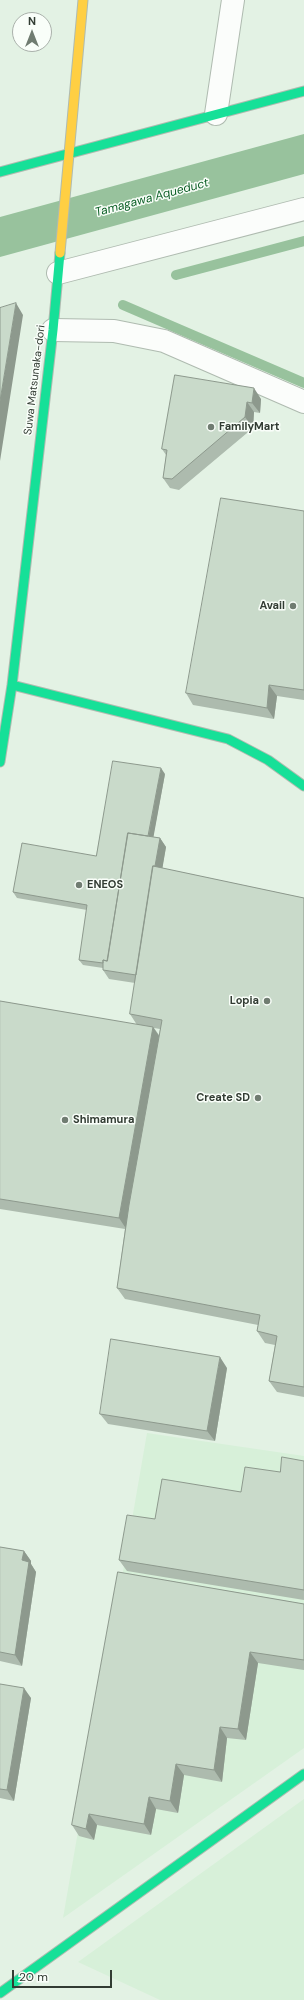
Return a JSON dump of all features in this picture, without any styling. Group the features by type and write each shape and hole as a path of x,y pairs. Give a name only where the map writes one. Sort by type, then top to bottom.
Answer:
{"street":[{"name":"Suwa Matsunaka-dori","path":"0,762 12,685 53,330 83,0"},
{"path":"216,114 233,0"},
{"path":"0,172 304,91"},
{"path":"58,272 304,209"},
{"path":"53,330 114,331 164,341 304,402"},
{"path":"12,685 228,738 266,758 290,773 304,786"},
{"path":"0,1993 304,1774"}],"shaded area":[{"path":"147,1433 304,1456 304,1748 63,1918"},
{"path":"304,1799 304,2000 160,2000 78,1962"}],"water":[{"name":"Tamagawa Aqueduct","path":"304,134 304,174 0,257 0,217"}],"building":[{"path":"16,303 0,401 0,308"},
{"path":"175,375 254,388 252,403 247,402 245,417 172,479 163,478 167,450 162,449"},
{"path":"221,498 304,511 304,690 269,685 267,708 186,693"},
{"path":"113,761 161,768 148,836 128,833 107,961 103,960 103,963 79,960 87,905 13,892 22,843 96,856"},
{"path":"128,833 160,838 155,866 153,866 136,975 103,970 103,960 107,961"},
{"path":"153,866 304,898 304,1387 269,1381 277,1336 257,1331 260,1315 117,1288 129,1205 162,1020 130,1014"},
{"path":"0,1001 153,1027 119,1218 0,1199"},
{"path":"111,1339 220,1357 207,1431 100,1414"},
{"path":"282,1457 304,1461 304,1590 119,1560 127,1515 155,1519 162,1479 241,1492 245,1467 280,1472"},
{"path":"0,1547 24,1551 22,1560 29,1562 15,1655 0,1652"},
{"path":"118,1572 304,1604 304,1660 250,1652 238,1729 220,1727 214,1770 176,1764 170,1801 149,1797 144,1824 89,1814 86,1829 72,1825"},
{"path":"0,1684 24,1688 7,1790 0,1789"}],"waterway":[{"path":"176,275 304,241"},
{"path":"123,305 304,383"}],"traffic: fast":[{"path":"0,172 304,91"},
{"path":"0,762 12,685 53,330 60,253"},
{"path":"12,685 228,739 268,760 304,786"},
{"path":"0,1993 304,1774"}],"traffic: slow":[{"path":"60,253 83,0"}],"place":[{"name":"FamilyMart","path":"211,427"},
{"name":"Avail","path":"293,606"},
{"name":"ENEOS","path":"79,885"},
{"name":"Lopia","path":"267,1001"},
{"name":"Create SD","path":"258,1098"},
{"name":"Shimamura","path":"65,1120"}]}
